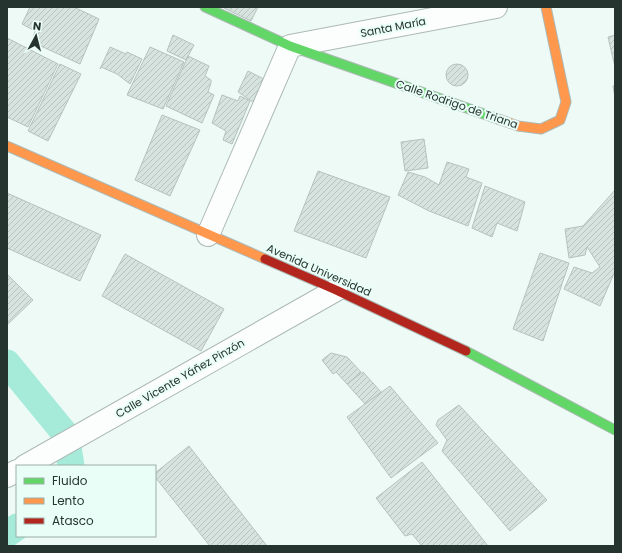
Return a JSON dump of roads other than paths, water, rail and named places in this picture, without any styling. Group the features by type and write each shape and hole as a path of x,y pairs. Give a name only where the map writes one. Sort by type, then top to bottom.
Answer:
{"main road":[{"name":"Calle Rodrigo de Triana","path":"204,7 290,46 518,126 541,129 560,120 566,102 546,7"},
{"name":"Avenida Universidad","path":"7,146 336,290 462,349 615,430"}],"street":[{"name":"Santa María","path":"290,46 496,7"},
{"path":"208,235 290,46"},
{"name":"Calle Vicente Yáñez Pinzón","path":"27,465 336,290"},
{"path":"7,476 16,472"}],"waterway":[{"path":"7,363 66,435 71,465"},
{"path":"7,534 16,528"}]}
